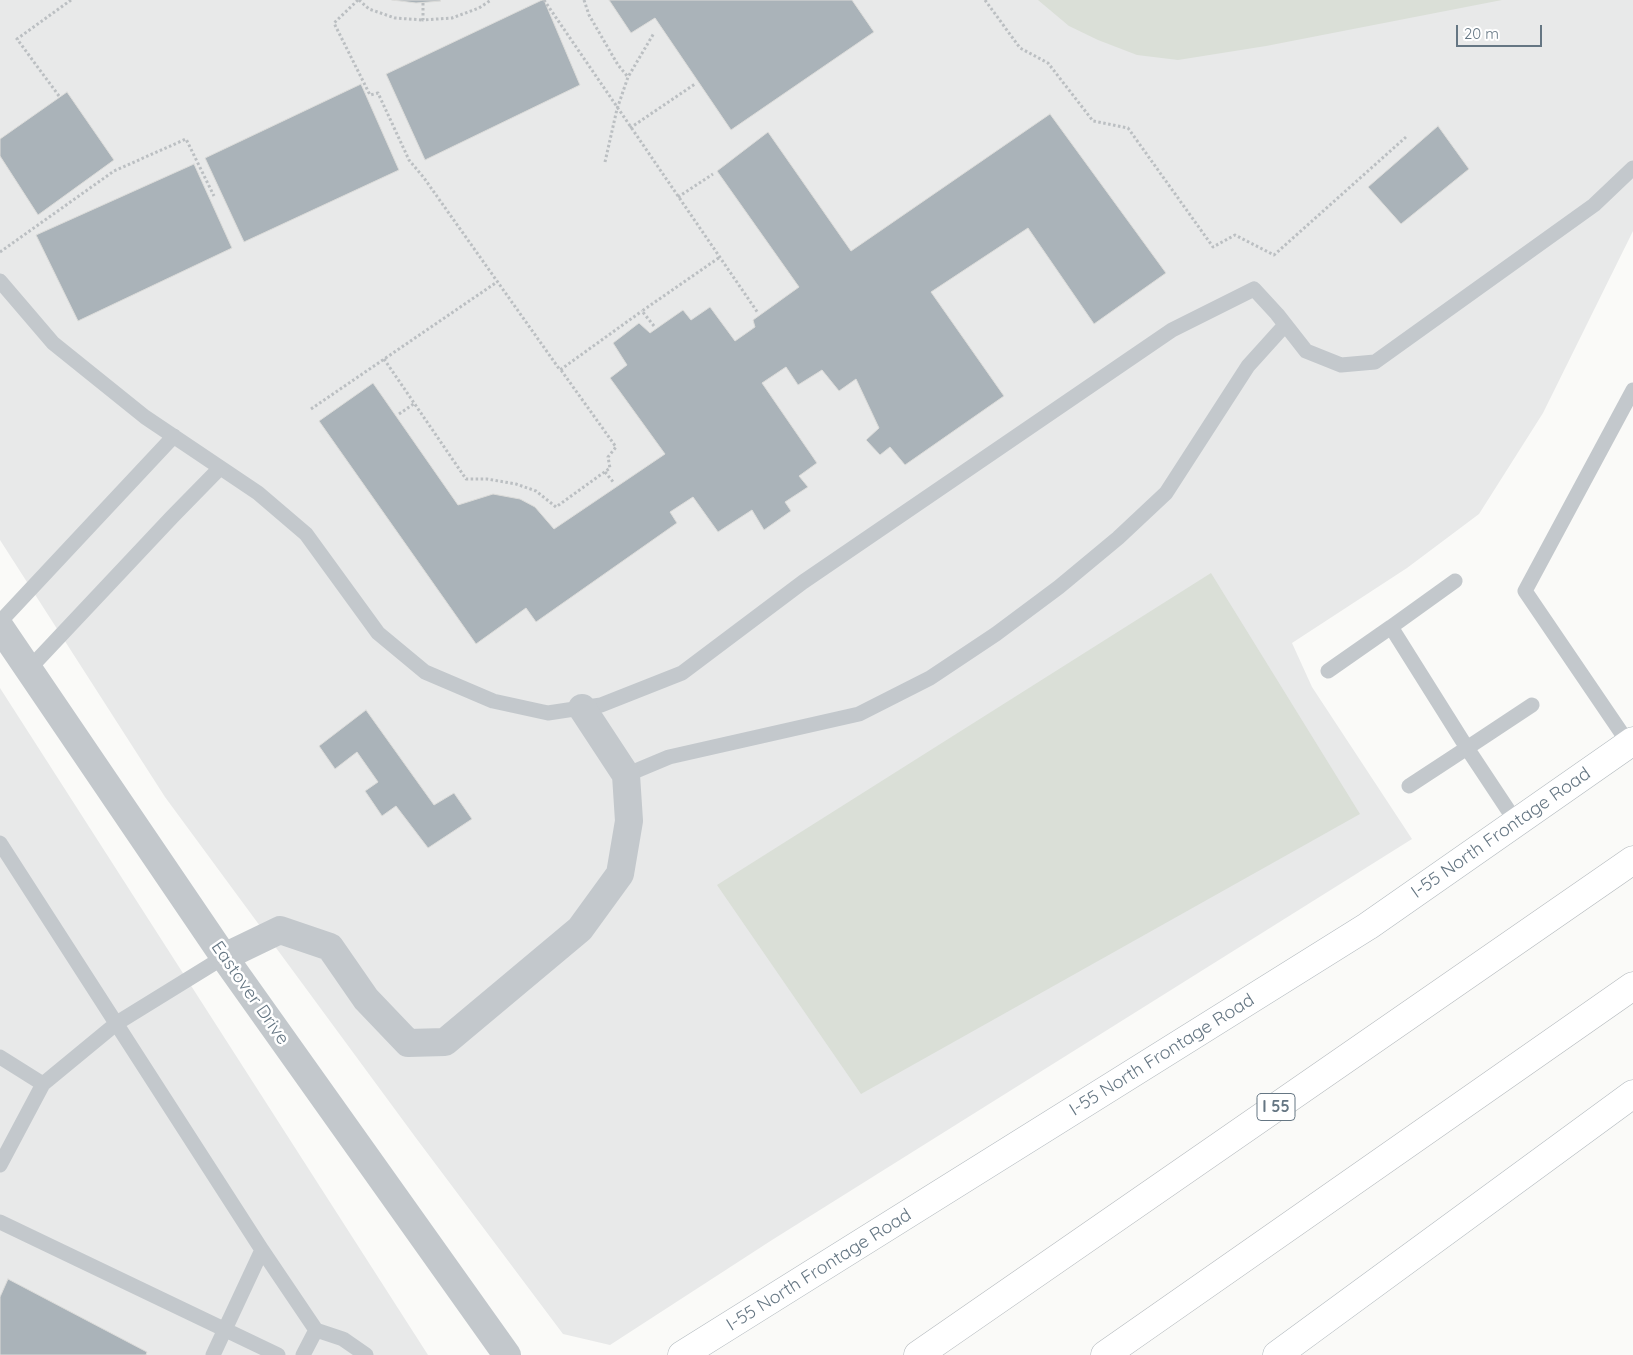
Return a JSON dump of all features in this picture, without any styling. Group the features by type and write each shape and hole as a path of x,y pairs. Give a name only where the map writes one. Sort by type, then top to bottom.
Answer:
{"main road":[{"name":"I-55 North Frontage Road","path":"682,1355 1359,931 1631,743"},
{"name":"I 55","path":"918,1355 1633,860"},
{"path":"1105,1355 1633,986"},
{"path":"1277,1355 1633,1094"}],"street":[{"name":"Eastover Drive","path":"0,627 224,957 507,1355"},
{"path":"224,957 280,930 330,947 366,999 408,1043 445,1042 580,929 620,874 629,821 626,775 582,708"}],"lane":[{"path":"0,282 53,343 145,417 258,493 306,534 378,633 425,672 493,701 548,713 602,705 682,673 803,582 1172,330 1254,289 1306,351 1341,365 1375,362 1594,205 1633,168"},
{"path":"626,775 669,757 859,714 930,678 996,634 1066,581 1118,538 1166,493 1248,366 1285,325"},
{"path":"1631,743 1525,591 1633,390"},
{"path":"0,622 174,436"},
{"path":"29,669 220,468"},
{"path":"1328,671 1455,581"},
{"path":"1391,627 1516,822"},
{"path":"1409,786 1532,705"},
{"path":"0,843 262,1250 316,1330 343,1339 366,1355"},
{"path":"0,1166 43,1084 117,1023 224,957"},
{"path":"0,1057 43,1084"},
{"path":"0,1222 278,1355"},
{"path":"213,1355 262,1250"},
{"path":"303,1355 316,1330"}],"path":[{"path":"59,96 16,39 71,0"},
{"path":"384,359 466,479 488,478 516,484 536,491 556,507 610,468 608,457 616,447 424,178 409,160 378,93 370,96 334,23 358,0 370,9 396,18 423,20 452,18 479,8 491,0"},
{"path":"544,0 758,313"},
{"path":"584,0 589,15 618,65 628,78"},
{"path":"985,0 1020,48 1048,63 1093,121 1128,128 1213,247 1235,235 1274,255 1406,137"},
{"path":"423,3 423,20"},
{"path":"605,162 617,109 628,78 654,33"},
{"path":"630,128 695,84"},
{"path":"0,252 114,172 186,139 214,196"},
{"path":"678,198 713,174"},
{"path":"559,368 560,370 720,258"},
{"path":"311,408 497,282"},
{"path":"642,311 654,326"},
{"path":"399,414 415,403"},
{"path":"605,472 614,483"}],"shaded area":[{"path":"0,0 1633,0 1633,231 1543,413 1479,514 1407,568 1292,643 1312,687 1412,839 772,1240 610,1345 563,1334 165,797 0,540"},
{"path":"1038,0 1502,0 1266,46 1178,60 1137,55 1098,40 1069,26"},
{"path":"1211,573 1360,814 861,1094 717,885"},
{"path":"0,688 428,1355 0,1355"}],"building":[{"path":"392,0 440,0 441,1 416,3"},
{"path":"544,0 580,85 425,160 386,74"},
{"path":"609,0 852,0 874,32 731,130 655,18 631,33"},
{"path":"361,84 399,170 244,242 205,158"},
{"path":"67,92 114,160 38,215 0,156 0,139"},
{"path":"1050,114 1166,273 1094,324 1028,228 931,292 1004,396 905,465 890,447 880,455 866,440 879,428 856,379 839,391 822,370 798,385 786,367 762,383 817,463 799,476 808,487 785,502 791,511 764,530 752,510 718,532 693,497 670,512 677,523 536,622 526,608 476,644 319,421 373,383 458,505 493,494 520,499 535,507 554,529 665,454 610,378 627,365 613,343 639,323 650,333 683,310 691,320 710,307 735,341 755,327 753,320 799,287 717,171 768,132 851,251"},
{"path":"1438,126 1469,169 1401,224 1368,187"},
{"path":"194,164 232,248 78,321 36,235"},
{"path":"366,710 434,805 454,793 472,819 428,848 396,806 382,816 365,791 378,782 357,752 335,769 319,746"},
{"path":"8,1279 147,1352 146,1355 0,1355 0,1297"}]}
